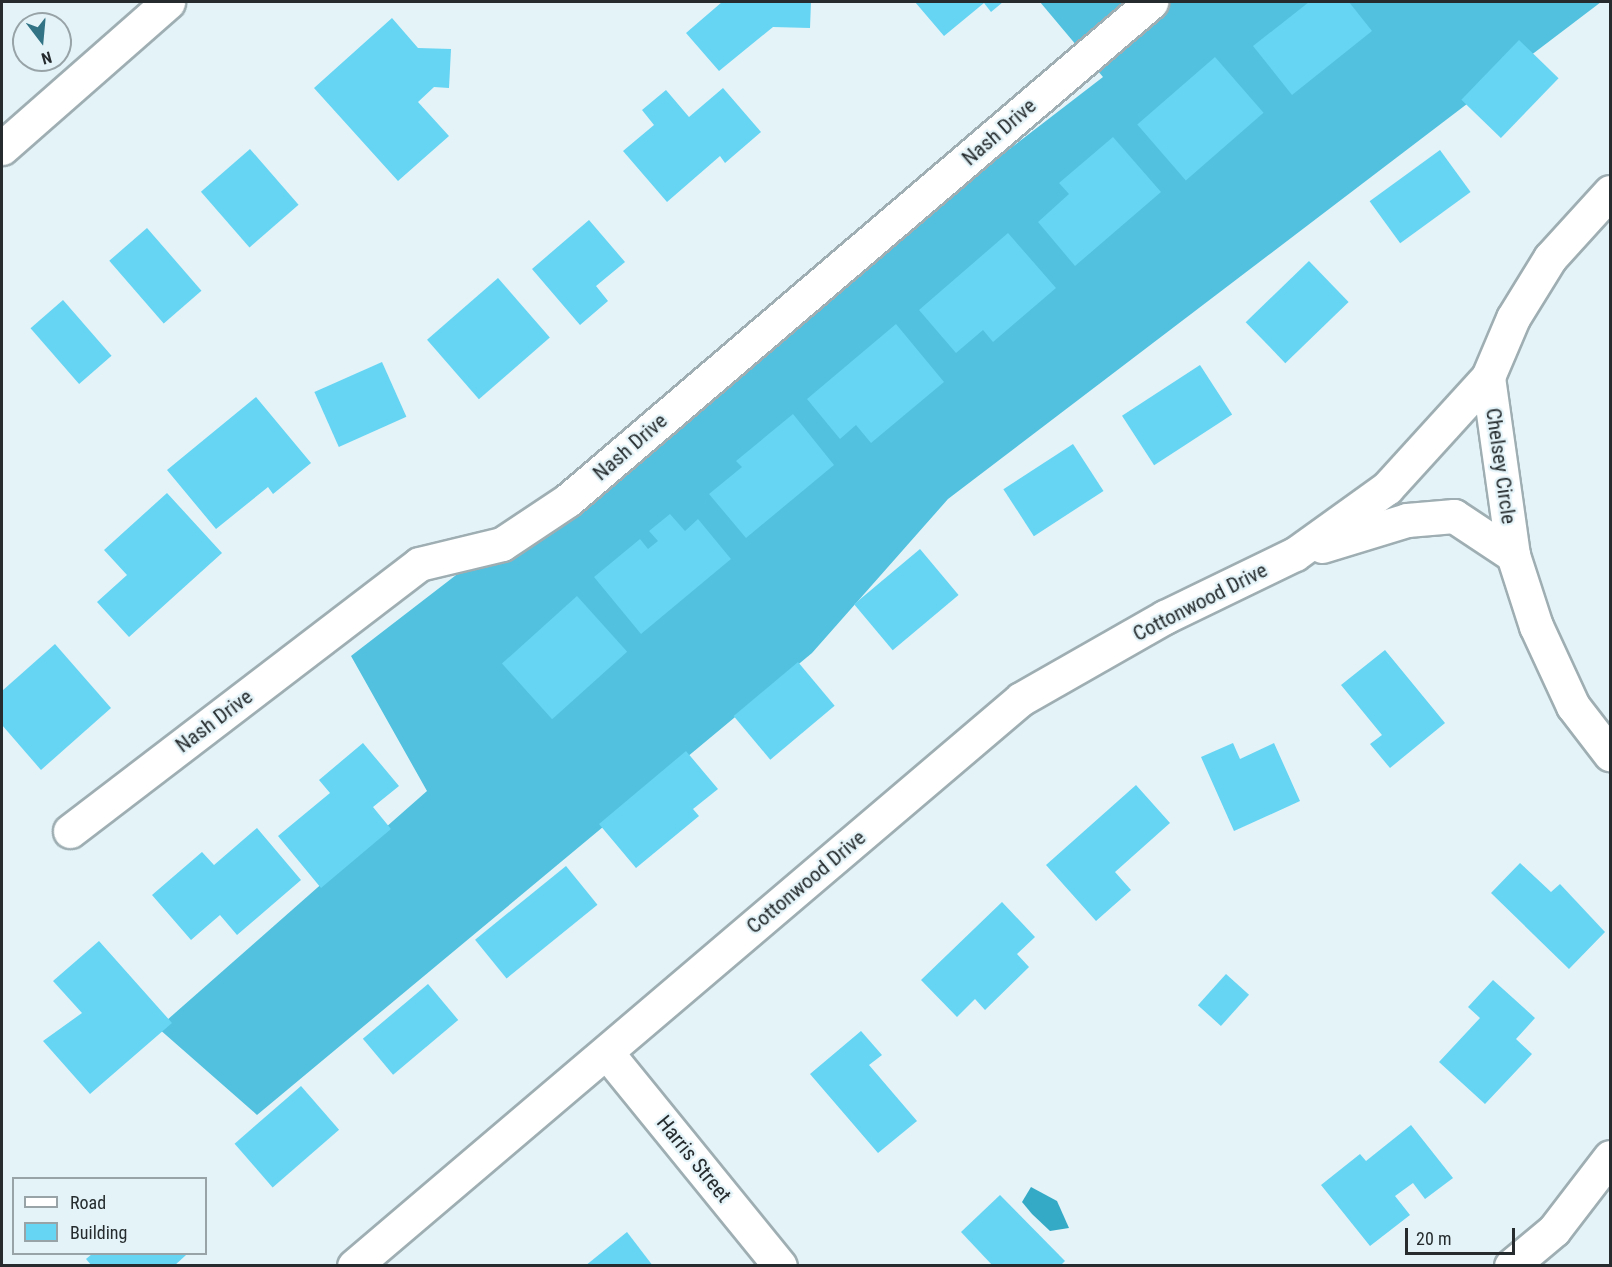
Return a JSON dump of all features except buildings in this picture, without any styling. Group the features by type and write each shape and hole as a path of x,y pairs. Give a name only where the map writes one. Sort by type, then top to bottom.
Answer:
{"street":[{"path":"2,148 168,2"},
{"name":"Nash Drive","path":"69,831 419,564 502,544 568,500 1151,2"},
{"name":"Chelsey Circle","path":"1611,192 1550,258 1512,318 1488,378 1513,555 1552,667 1611,754"},
{"name":"Cottonwood Drive","path":"1295,554 1387,488 1488,378"},
{"name":"Cottonwood Drive","path":"354,1266 1021,699 1165,617 1295,554 1407,520 1454,516 1513,555"},
{"name":"Harris Street","path":"607,1053 780,1266"},
{"path":"1511,1266 1554,1230 1611,1157"}],"shaded area":[{"path":"1040,2 1601,2 948,499 812,653 257,1115 158,1028 427,791 351,656 1103,77"},
{"path":"1031,1187 1057,1201 1069,1228 1050,1231 1032,1214 1022,1202"}]}
